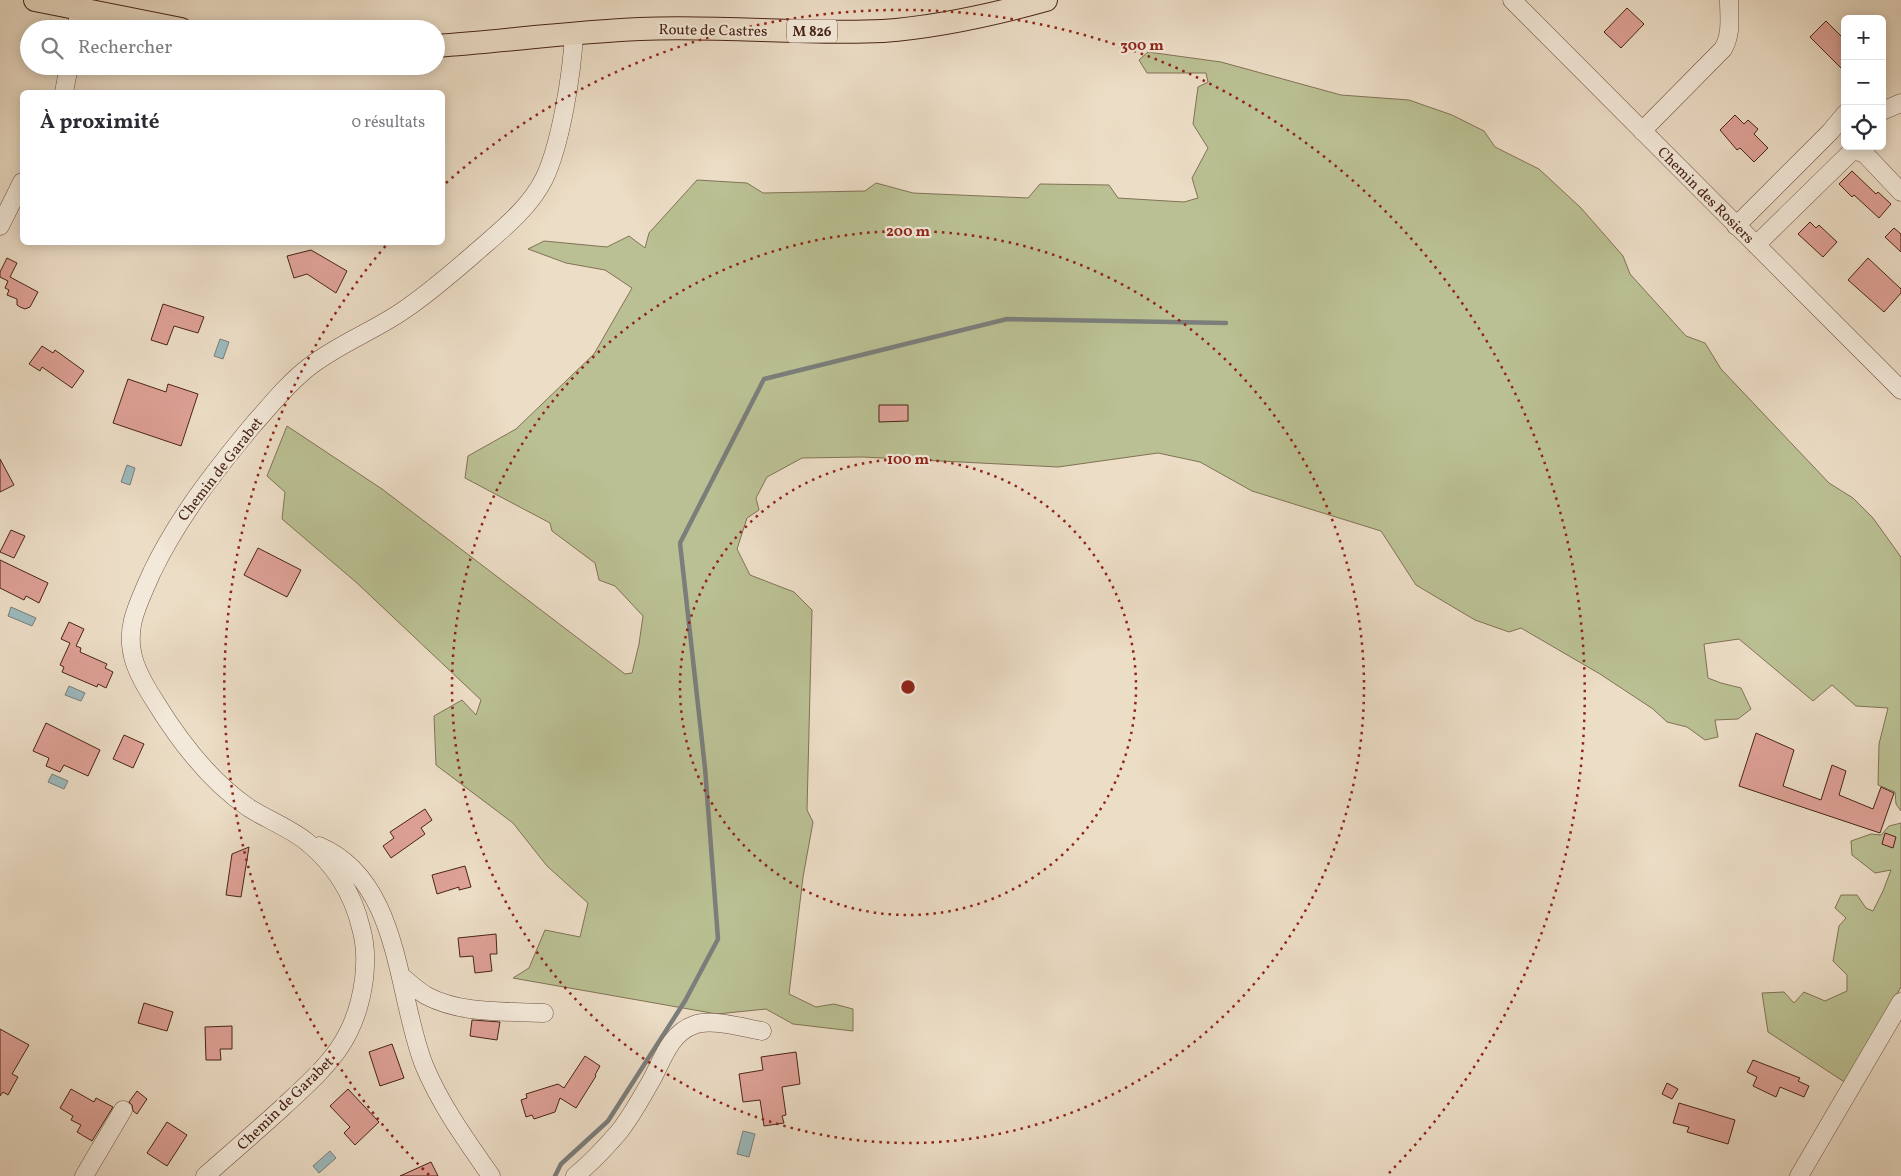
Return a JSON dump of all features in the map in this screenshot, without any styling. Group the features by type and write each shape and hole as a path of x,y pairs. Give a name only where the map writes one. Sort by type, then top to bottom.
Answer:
{"main road":[{"path":"36,0 78,19"},
{"name":"Route de Castres","path":"445,45 641,29 882,31 924,27 964,20 1046,0"}],"street":[{"name":"Chemin des Rosiers","path":"1512,0 1901,390"},
{"path":"1642,132 1724,49 1730,32 1729,0"},
{"name":"Chemin de Garabet","path":"205,1176 322,1071 338,1051 349,1033 358,1012 363,988 366,956 360,922 353,901 344,884 326,862 304,840 249,808 226,789 206,769 167,722 137,672 133,659 131,632 139,600 161,552 196,497 221,463 289,384 307,368 331,352 402,311 430,291 500,231 525,206 544,178 553,155 565,102 574,34"},
{"path":"64,90 67,75"},
{"path":"1886,109 1901,102"},
{"path":"1736,226 1841,119"},
{"path":"1753,242 1841,150"},
{"path":"1753,242 1854,151 1864,153 1901,192"},
{"path":"0,226 20,186"},
{"path":"304,840 340,858 367,886 393,946 411,1020 431,1081 459,1130 491,1176"},
{"path":"402,977 426,996 452,1006 544,1013"},
{"path":"1799,1176 1901,1002"},
{"path":"575,1176 592,1162 619,1132 651,1080 668,1047 686,1029 695,1024 715,1023 762,1031"},
{"path":"84,1176 122,1110"}],"green space":[{"path":"1148,52 1221,62 1341,95 1409,100 1452,115 1484,131 1495,147 1539,169 1581,208 1623,256 1630,274 1686,336 1705,343 1721,369 1829,483 1853,498 1873,518 1901,557 1901,811 1896,804 1895,792 1878,785 1879,744 1888,708 1856,706 1832,685 1813,701 1739,639 1704,644 1708,678 1741,688 1751,709 1738,719 1715,720 1718,737 1705,740 1687,727 1667,722 1653,709 1600,674 1521,628 1509,632 1475,620 1416,585 1381,531 1252,491 1200,462 1158,453 1058,467 863,457 802,458 767,477 756,498 759,510 747,518 737,549 750,575 794,592 812,610 807,810 813,822 803,877 789,994 816,1007 834,1004 853,1009 853,1031 793,1024 766,1009 717,1014 513,978 529,968 545,930 580,937 588,903 547,866 513,823 436,765 434,716 462,700 476,715 481,700 357,583 282,519 285,492 267,476 287,426 382,489 625,674 632,673 643,616 615,586 599,580 595,563 552,531 550,523 465,478 468,456 516,429 594,354 632,288 605,270 566,263 528,249 544,241 607,247 629,236 645,248 649,233 697,180 747,183 763,193 865,191 876,183 913,193 1028,198 1040,184 1109,185 1118,198 1184,202 1198,198 1192,178 1208,148 1193,124 1198,87 1208,82 1206,73 1147,73 1139,60"},
{"path":"1901,823 1901,987 1846,1083 1768,1032 1762,993 1784,992 1794,1003 1804,992 1825,1001 1847,991 1847,975 1833,961 1839,926 1846,918 1835,908 1841,895 1857,895 1866,908 1873,911 1891,870 1875,873 1852,855 1851,841 1871,834 1881,835 1889,826"}],"water":[{"path":"220,339 229,342 223,359 214,356"},
{"path":"127,465 135,468 130,485 121,482"},
{"path":"11,607 36,618 32,626 8,616"},
{"path":"69,686 85,693 81,701 65,695"},
{"path":"52,774 68,781 64,789 48,782"},
{"path":"743,1131 755,1134 749,1157 737,1154"},
{"path":"330,1151 336,1158 319,1173 313,1166"}],"building":[{"path":"1627,8 1644,24 1621,48 1604,32"},
{"path":"1826,21 1841,36 1841,68 1810,37"},
{"path":"1735,115 1744,124 1748,120 1758,129 1754,134 1768,148 1754,162 1740,148 1737,150 1720,130"},
{"path":"1852,171 1876,194 1878,192 1891,204 1879,218 1839,184"},
{"path":"1810,222 1816,228 1819,225 1837,242 1823,257 1798,234"},
{"path":"1894,228 1901,234 1901,252 1885,237"},
{"path":"311,250 347,271 336,293 307,274 294,278 287,256"},
{"path":"7,258 17,263 10,277 38,292 30,307 25,309 20,307 17,305 17,299 7,295 9,290 5,288 8,281 0,277 0,272"},
{"path":"1868,258 1901,289 1901,293 1884,312 1848,280"},
{"path":"163,304 204,317 198,333 174,326 167,345 151,340"},
{"path":"42,346 53,353 55,350 84,371 72,388 42,367 40,371 29,364"},
{"path":"128,379 166,392 168,384 198,394 181,446 113,423"},
{"path":"879,405 908,405 908,421 879,422"},
{"path":"0,459 14,485 0,492"},
{"path":"11,530 25,536 14,558 0,552"},
{"path":"258,548 301,570 287,597 244,575"},
{"path":"0,560 48,583 39,603 26,596 24,600 0,588"},
{"path":"69,622 84,629 76,646 81,648 80,652 107,664 105,668 113,672 106,688 98,684 97,687 62,672 64,667 60,665 70,643 61,639"},
{"path":"46,723 100,750 88,776 64,765 60,772 46,766 49,758 33,751"},
{"path":"1756,733 1794,750 1783,786 1821,800 1832,765 1846,771 1839,795 1873,809 1881,787 1894,793 1880,833 1739,786"},
{"path":"124,735 144,744 133,768 113,759"},
{"path":"425,809 432,820 421,828 425,834 391,858 383,846 394,838 390,832"},
{"path":"1885,833 1896,837 1893,848 1882,844"},
{"path":"249,847 241,897 226,895 232,854"},
{"path":"465,866 471,887 459,890 459,887 437,894 432,875"},
{"path":"496,934 497,954 490,954 492,971 475,973 473,956 460,957 458,938"},
{"path":"144,1003 173,1012 167,1031 138,1023"},
{"path":"472,1020 500,1022 497,1040 470,1036"},
{"path":"232,1026 232,1049 220,1049 221,1060 206,1060 205,1027"},
{"path":"0,1029 29,1045 12,1074 18,1077 8,1095 3,1092 0,1096"},
{"path":"392,1044 404,1078 380,1086 369,1052"},
{"path":"796,1052 800,1084 782,1087 786,1115 782,1116 784,1123 764,1126 760,1100 743,1102 739,1074 763,1070 761,1057"},
{"path":"585,1056 600,1066 576,1108 560,1098 555,1112 534,1119 532,1115 526,1117 521,1100 527,1098 526,1094 558,1084 564,1088"},
{"path":"1753,1060 1800,1078 1798,1081 1809,1086 1804,1097 1780,1087 1776,1097 1753,1086 1757,1077 1747,1072"},
{"path":"1667,1083 1678,1089 1672,1099 1662,1094"},
{"path":"71,1089 94,1102 96,1098 113,1107 92,1141 77,1132 81,1125 71,1120 73,1116 60,1108"},
{"path":"348,1089 379,1122 355,1145 344,1133 350,1127 330,1106"},
{"path":"137,1091 147,1099 137,1114 133,1111 132,1105 129,1102"},
{"path":"1679,1103 1735,1120 1728,1144 1687,1132 1689,1127 1673,1123"},
{"path":"167,1122 187,1135 167,1166 147,1153"},
{"path":"431,1162 438,1176 400,1176"}],"waterway":[{"path":"555,1176 561,1164 608,1121 685,1001 718,939 705,768 680,543 764,379 1007,319 1226,323"}]}
